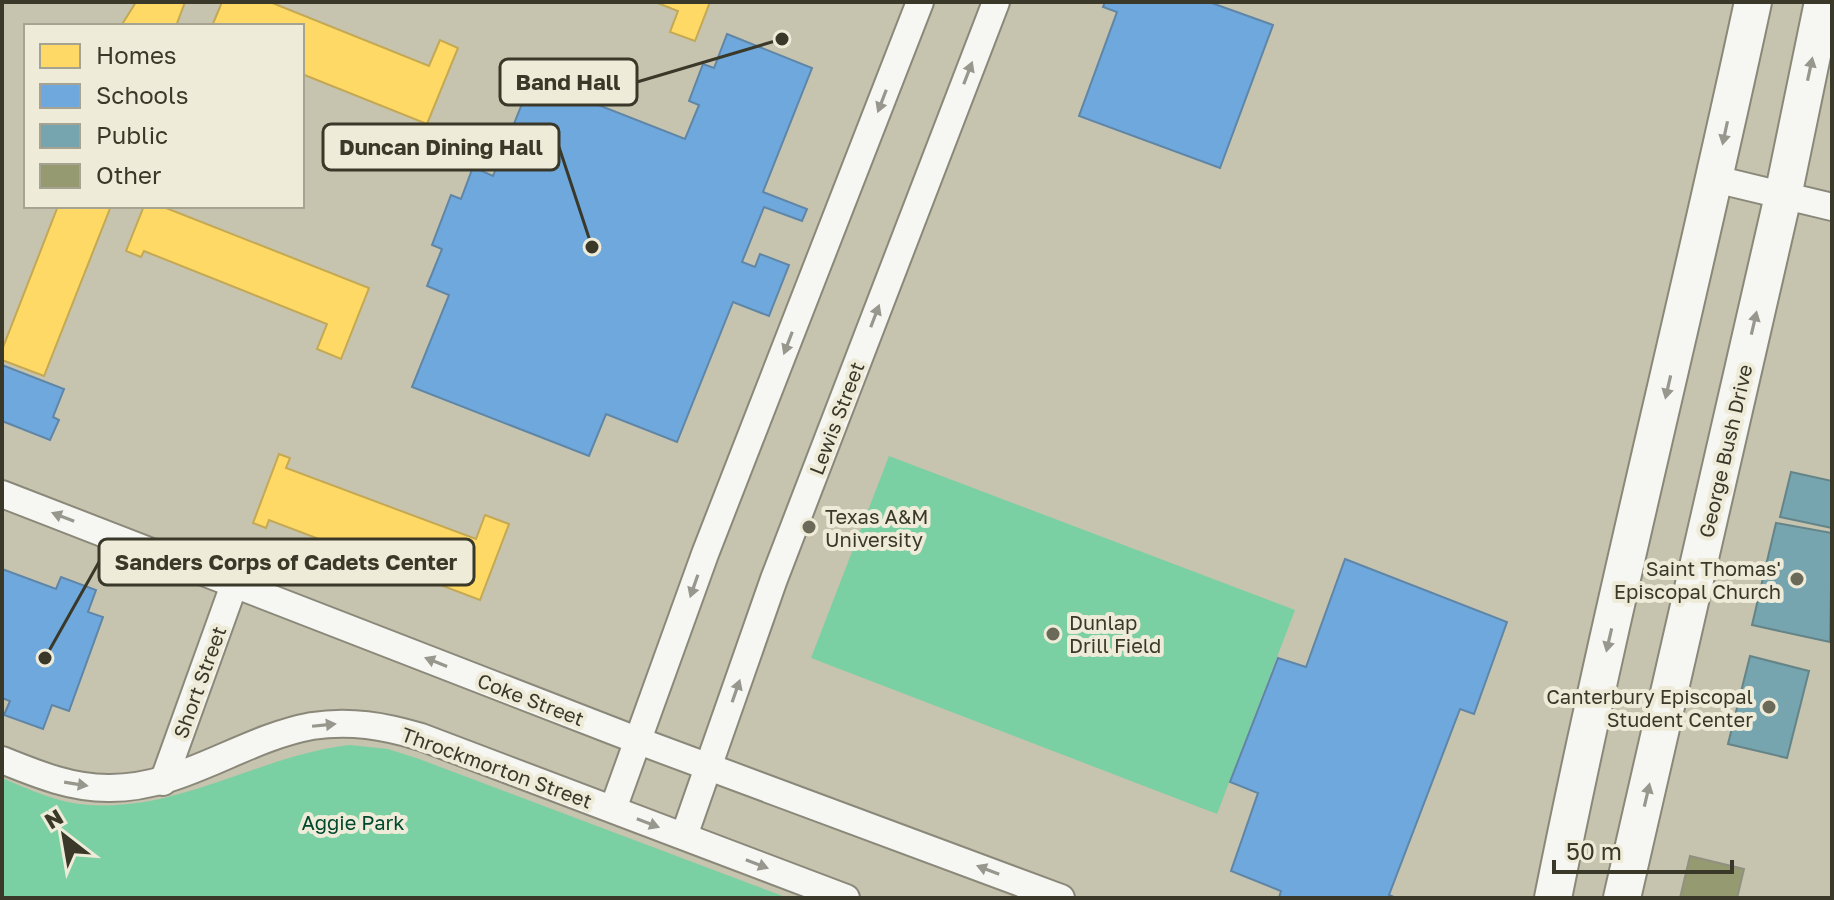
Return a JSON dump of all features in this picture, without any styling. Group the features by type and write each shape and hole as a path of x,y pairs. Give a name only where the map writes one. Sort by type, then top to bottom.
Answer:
{"main road":[{"path":"1553,898 1580,763 1753,2"},
{"name":"George Bush Drive","path":"1622,898 1783,196 1823,2"}],"street":[{"path":"613,809 705,554 920,2"},
{"name":"Lewis Street","path":"684,836 774,579 996,2"},
{"path":"1715,179 1832,207"},
{"name":"Coke Street","path":"2,494 639,741 711,765 1060,898"},
{"name":"Short Street","path":"163,782 235,582"},
{"name":"Throckmorton Street","path":"2,760 67,784 107,789 163,782 294,731 323,725 359,724 421,737 846,898"}],"green space":[{"name":"Dunlap Drill Field","path":"889,456 1295,610 1217,814 811,658"},
{"name":"Aggie Park","path":"350,745 388,749 419,759 788,898 2,898 2,778 66,802 123,805 156,800 284,759"}],"building: Homes":[{"path":"136,2 185,2 177,24 122,24"},
{"path":"222,2 270,2 429,66 440,40 458,48 427,124 304,75 304,24 213,24"},
{"path":"655,2 710,2 695,41 670,32 678,11"},
{"path":"57,208 110,208 44,376 2,360 2,350"},
{"path":"143,208 166,208 369,288 341,359 317,349 327,324 144,251 141,257 126,251"},
{"path":"279,454 290,458 286,468 476,539 485,515 509,524 480,600 269,520 266,528 253,523"}],"building: Schools":[{"path":"1105,2 1209,2 1273,25 1220,168 1079,116 1117,12 1103,7"},
{"path":"727,34 812,68 763,192 807,209 802,221 764,207 742,262 755,267 760,254 789,265 769,316 733,302 677,442 606,414 589,456 412,387 449,295 427,286 442,249 432,245 451,195 461,199 473,167 493,176 532,79 685,139 699,105 689,101 703,64 714,68"},
{"path":"2,365 64,389 53,417 59,420 50,440 2,421"},
{"path":"1345,559 1507,622 1474,714 1460,709 1389,895 1396,898 1279,898 1281,891 1231,871 1258,793 1230,782 1278,658 1306,667"},
{"path":"2,569 56,589 61,577 96,590 88,612 103,617 69,711 52,705 43,729 4,715 10,701 2,698"}],"building: Public":[{"name":"Saint Thomas' Episcopal Church","path":"1791,472 1832,481 1832,528 1780,517"},
{"name":"Saint Thomas' Episcopal Church","path":"1776,523 1832,533 1830,642 1752,625"},
{"name":"Canterbury Episcopal Student Center","path":"1750,656 1809,671 1787,758 1728,744"}],"building: Other":[{"path":"1690,856 1744,869 1737,898 1680,898"}],"place":[{"name":"Band Hall","path":"782,39"},
{"name":"Duncan Dining Hall","path":"592,247"},
{"name":"Texas A&M University","path":"809,527"},
{"name":"Saint Thomas' Episcopal Church","path":"1797,579"},
{"name":"Dunlap Drill Field","path":"1053,634"},
{"name":"Sanders Corps of Cadets Center","path":"45,658"},
{"name":"Canterbury Episcopal Student Center","path":"1769,707"}]}
